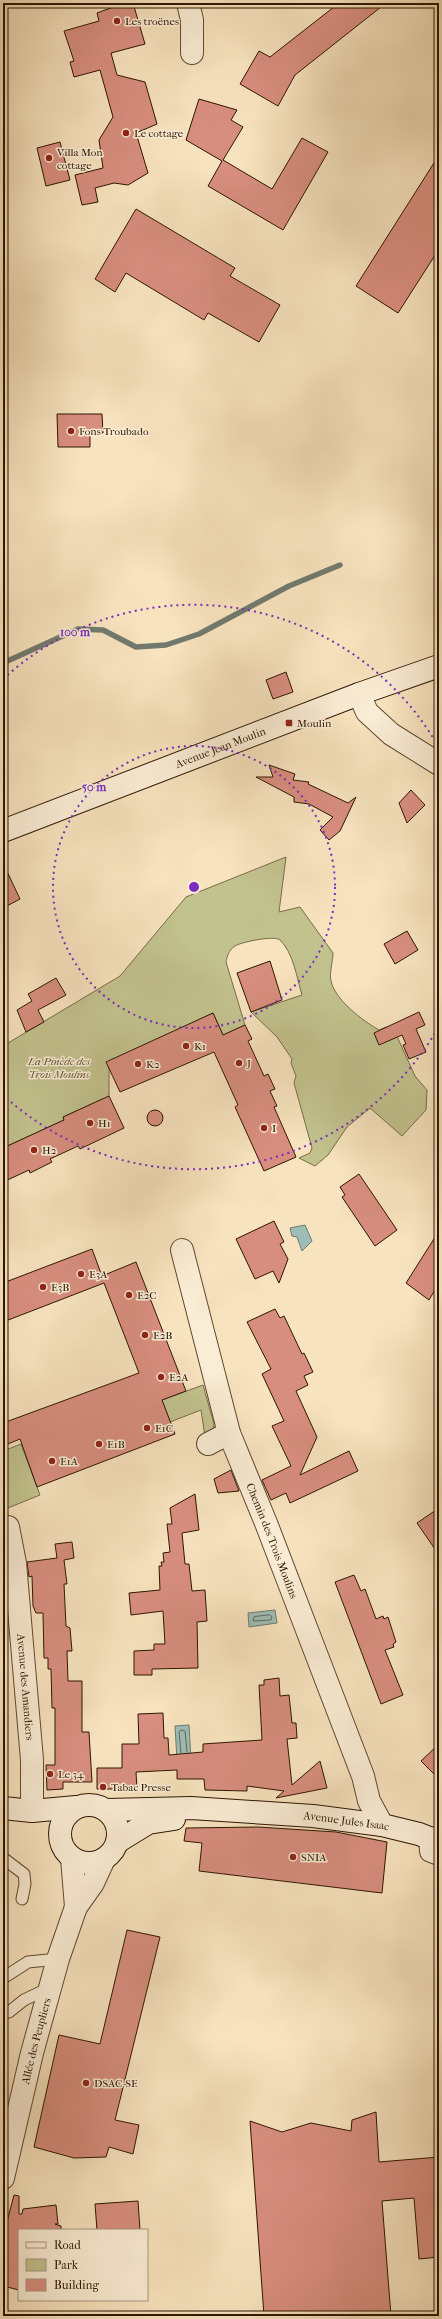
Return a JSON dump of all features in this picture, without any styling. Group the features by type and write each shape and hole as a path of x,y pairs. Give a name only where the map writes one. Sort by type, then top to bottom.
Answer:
{"street":[{"path":"190,12 192,53"},
{"name":"Avenue Jean Moulin","path":"3,832 359,694 439,666"},
{"path":"359,694 367,712 391,734 439,764"},
{"name":"Chemin des Trois Moulins","path":"182,1250 229,1433 266,1523 363,1776 369,1801 382,1825"},
{"path":"208,1444 229,1433"},
{"name":"Avenue des Amandiers","path":"8,1527 15,1563 32,1760 32,1811"},
{"path":"3,1808 32,1811 76,1807 86,1804 97,1805 106,1810 116,1824 111,1850 94,1863 83,1862 72,1858 65,1852 59,1835 32,1811"},
{"path":"59,1835 61,1824 67,1814 76,1807"},
{"name":"Avenue Jules Isaac","path":"106,1810 191,1808 313,1816 382,1825 436,1845"},
{"name":"Avenue Jules Isaac","path":"111,1850 148,1823 251,1812"},
{"name":"Allée des Peupliers","path":"3,2178 49,1988 58,1959 76,1907 94,1883 111,1850"},
{"name":"Allée des Peupliers","path":"72,1858 76,1907"}],"lane":[{"path":"3,1858 24,1874 25,1884 22,1899"},
{"path":"3,1978 28,1962 58,1959"},
{"path":"9,2012 24,2000 49,1988"}],"green space":[{"name":"La Pinède des Trois Moulins","path":"286,857 279,912 300,907 333,953 331,981 338,995 358,1016 379,1030 386,1027 395,1032 415,1076 427,1090 426,1110 402,1136 370,1108 347,1127 328,1155 315,1166 299,1158 310,1153 312,1148 294,1083 296,1076 291,1063 292,1059 277,1037 251,1012 302,995 288,951 280,940 272,938 235,946 231,949 227,958 226,962 245,1025 223,1035 213,1013 109,1068 109,1096 63,1117 64,1120 3,1148 3,1046 120,976 186,897"},
{"path":"203,1385 214,1424 213,1430 205,1437 201,1410 170,1422 162,1400"},
{"path":"21,1444 40,1495 3,1510 3,1451"}],"water":[{"path":"305,1225 312,1241 302,1251 297,1237 292,1236 290,1228"},
{"path":"275,1610 277,1623 249,1627 248,1613"},
{"path":"189,1725 191,1759 177,1760 175,1726"}],"building":[{"path":"124,3 133,3 145,44 111,53 117,75 145,82 157,124 136,133 148,173 128,185 114,183 95,188 98,202 82,205 75,175 103,168 99,140 113,117 100,70 74,77 70,62 74,61 64,31 99,21 97,13"},
{"path":"339,3 386,3 295,75 278,106 240,84 259,51 270,57"},
{"path":"199,99 237,110 231,120 243,127 223,160 272,189 302,138 328,152 283,230 208,186 222,161 186,140"},
{"name":"Villa Mon cottage","path":"60,142 70,180 46,186 37,148"},
{"path":"439,155 439,249 398,313 356,286"},
{"path":"136,209 235,268 230,276 280,305 259,342 208,313 204,320 126,273 115,292 95,279"},
{"name":"Fons Troubado","path":"57,414 102,414 103,433 90,433 90,447 58,447"},
{"path":"286,672 293,692 273,699 266,680"},
{"path":"269,765 295,774 293,780 309,782 308,784 348,803 356,797 340,831 329,840 320,830 333,817 309,804 294,802 294,797 256,777 273,777"},
{"path":"411,790 425,805 407,823 399,803"},
{"path":"3,863 20,899 3,908"},
{"path":"407,931 418,950 395,964 384,944"},
{"path":"270,961 282,1000 251,1012 237,973"},
{"path":"56,978 66,995 38,1010 44,1022 26,1032 17,1010 32,1001 28,994"},
{"path":"419,1012 425,1025 416,1029 426,1052 409,1059 403,1045 406,1044 402,1035 379,1045 374,1033"},
{"path":"213,1013 223,1035 245,1025 252,1039 248,1041 264,1076 268,1074 275,1089 270,1091 277,1106 274,1107 296,1157 264,1171 235,1107 238,1105 214,1052 120,1092 106,1062"},
{"path":"109,1096 124,1128 80,1149 78,1146 50,1159 52,1162 30,1173 29,1170 3,1182 3,1148 64,1120 63,1117"},
{"path":"152,1110 158,1110 163,1115 161,1124 158,1126 152,1126 147,1121 147,1115"},
{"path":"359,1174 397,1230 375,1246 342,1197 345,1195 340,1187"},
{"path":"274,1221 284,1242 280,1244 288,1259 279,1283 273,1271 255,1279 236,1239"},
{"path":"439,1231 439,1283 429,1300 406,1283"},
{"path":"92,1249 102,1276 136,1262 186,1391 162,1400 175,1434 37,1487 20,1439 3,1446 3,1423 139,1373 104,1283 3,1322 3,1283"},
{"path":"275,1309 280,1318 284,1316 302,1354 304,1353 313,1372 304,1376 308,1385 296,1391 317,1437 300,1475 349,1451 358,1471 290,1503 286,1493 271,1500 262,1480 291,1466 272,1426 284,1421 262,1374 271,1369 247,1322"},
{"path":"231,1470 239,1491 218,1493 214,1479"},
{"path":"195,1494 199,1530 182,1533 185,1564 189,1564 192,1591 205,1590 207,1621 197,1622 198,1668 152,1669 152,1675 134,1675 134,1651 154,1650 154,1644 165,1644 163,1611 131,1615 129,1593 160,1590 159,1566 162,1566 161,1562 164,1562 163,1553 170,1552 167,1524 172,1524 170,1508"},
{"path":"439,1508 439,1555 417,1523"},
{"path":"72,1542 74,1558 64,1560 67,1584 64,1584 66,1626 70,1628 72,1651 67,1651 68,1681 82,1681 82,1732 89,1732 92,1782 63,1782 63,1789 47,1790 46,1765 55,1765 55,1708 52,1708 51,1669 48,1669 48,1658 44,1658 43,1613 36,1613 33,1606 32,1576 29,1577 27,1562 57,1558 55,1544"},
{"path":"354,1575 361,1591 365,1589 376,1619 383,1616 384,1619 388,1617 396,1642 393,1644 394,1647 385,1650 403,1695 381,1704 335,1582"},
{"path":"279,1678 280,1696 289,1695 292,1723 296,1723 297,1738 287,1739 292,1785 320,1761 327,1788 276,1798 284,1791 247,1786 247,1791 205,1790 204,1779 177,1779 177,1770 136,1772 137,1789 97,1789 97,1768 122,1768 122,1744 139,1744 138,1714 163,1713 164,1738 168,1738 169,1755 203,1752 203,1744 262,1740 259,1685 264,1685 264,1680"},
{"path":"439,1744 439,1779 421,1761"},
{"name":"SNIA","path":"258,1827 336,1832 387,1842 382,1893 199,1871 202,1843 184,1841 186,1828"},
{"name":"DSAC-SE","path":"127,1930 160,1937 115,2120 139,2125 133,2154 109,2147 106,2157 74,2158 34,2147 59,2035 100,2044"},
{"path":"376,2112 379,2162 439,2157 439,2257 419,2259 414,2198 382,2201 391,2316 264,2316 250,2121 282,2132 311,2123 351,2131 352,2120"},
{"path":"14,2195 19,2196 19,2214 22,2214 23,2209 56,2205 58,2224 55,2224 61,2226 61,2229 18,2229 18,2290 3,2286 3,2237"},
{"path":"138,2201 140,2229 97,2229 95,2204"}],"waterway":[{"path":"3,663 78,629 103,630 136,647 166,645 199,634 289,586 340,565"}],"place":[{"name":"Les troënes","path":"117,21"},
{"name":"Le cottage","path":"126,133"},
{"name":"Villa Mon cottage","path":"49,158"},
{"name":"Fons Troubado","path":"71,431"},
{"name":"Moulin","path":"289,723"},
{"name":"K1","path":"186,1046"},
{"name":"J","path":"239,1063"},
{"name":"K2","path":"138,1064"},
{"name":"H1","path":"90,1123"},
{"name":"I","path":"264,1128"},
{"name":"H2","path":"34,1150"},
{"name":"E3A","path":"81,1274"},
{"name":"E3B","path":"43,1287"},
{"name":"E2C","path":"129,1295"},
{"name":"E2B","path":"145,1335"},
{"name":"E2A","path":"161,1377"},
{"name":"E1C","path":"147,1428"},
{"name":"E1B","path":"99,1444"},
{"name":"E1A","path":"52,1461"},
{"name":"Le 34","path":"50,1774"},
{"name":"Tabac Presse","path":"103,1787"},
{"name":"SNIA","path":"293,1857"},
{"name":"DSAC-SE","path":"86,2083"}]}
